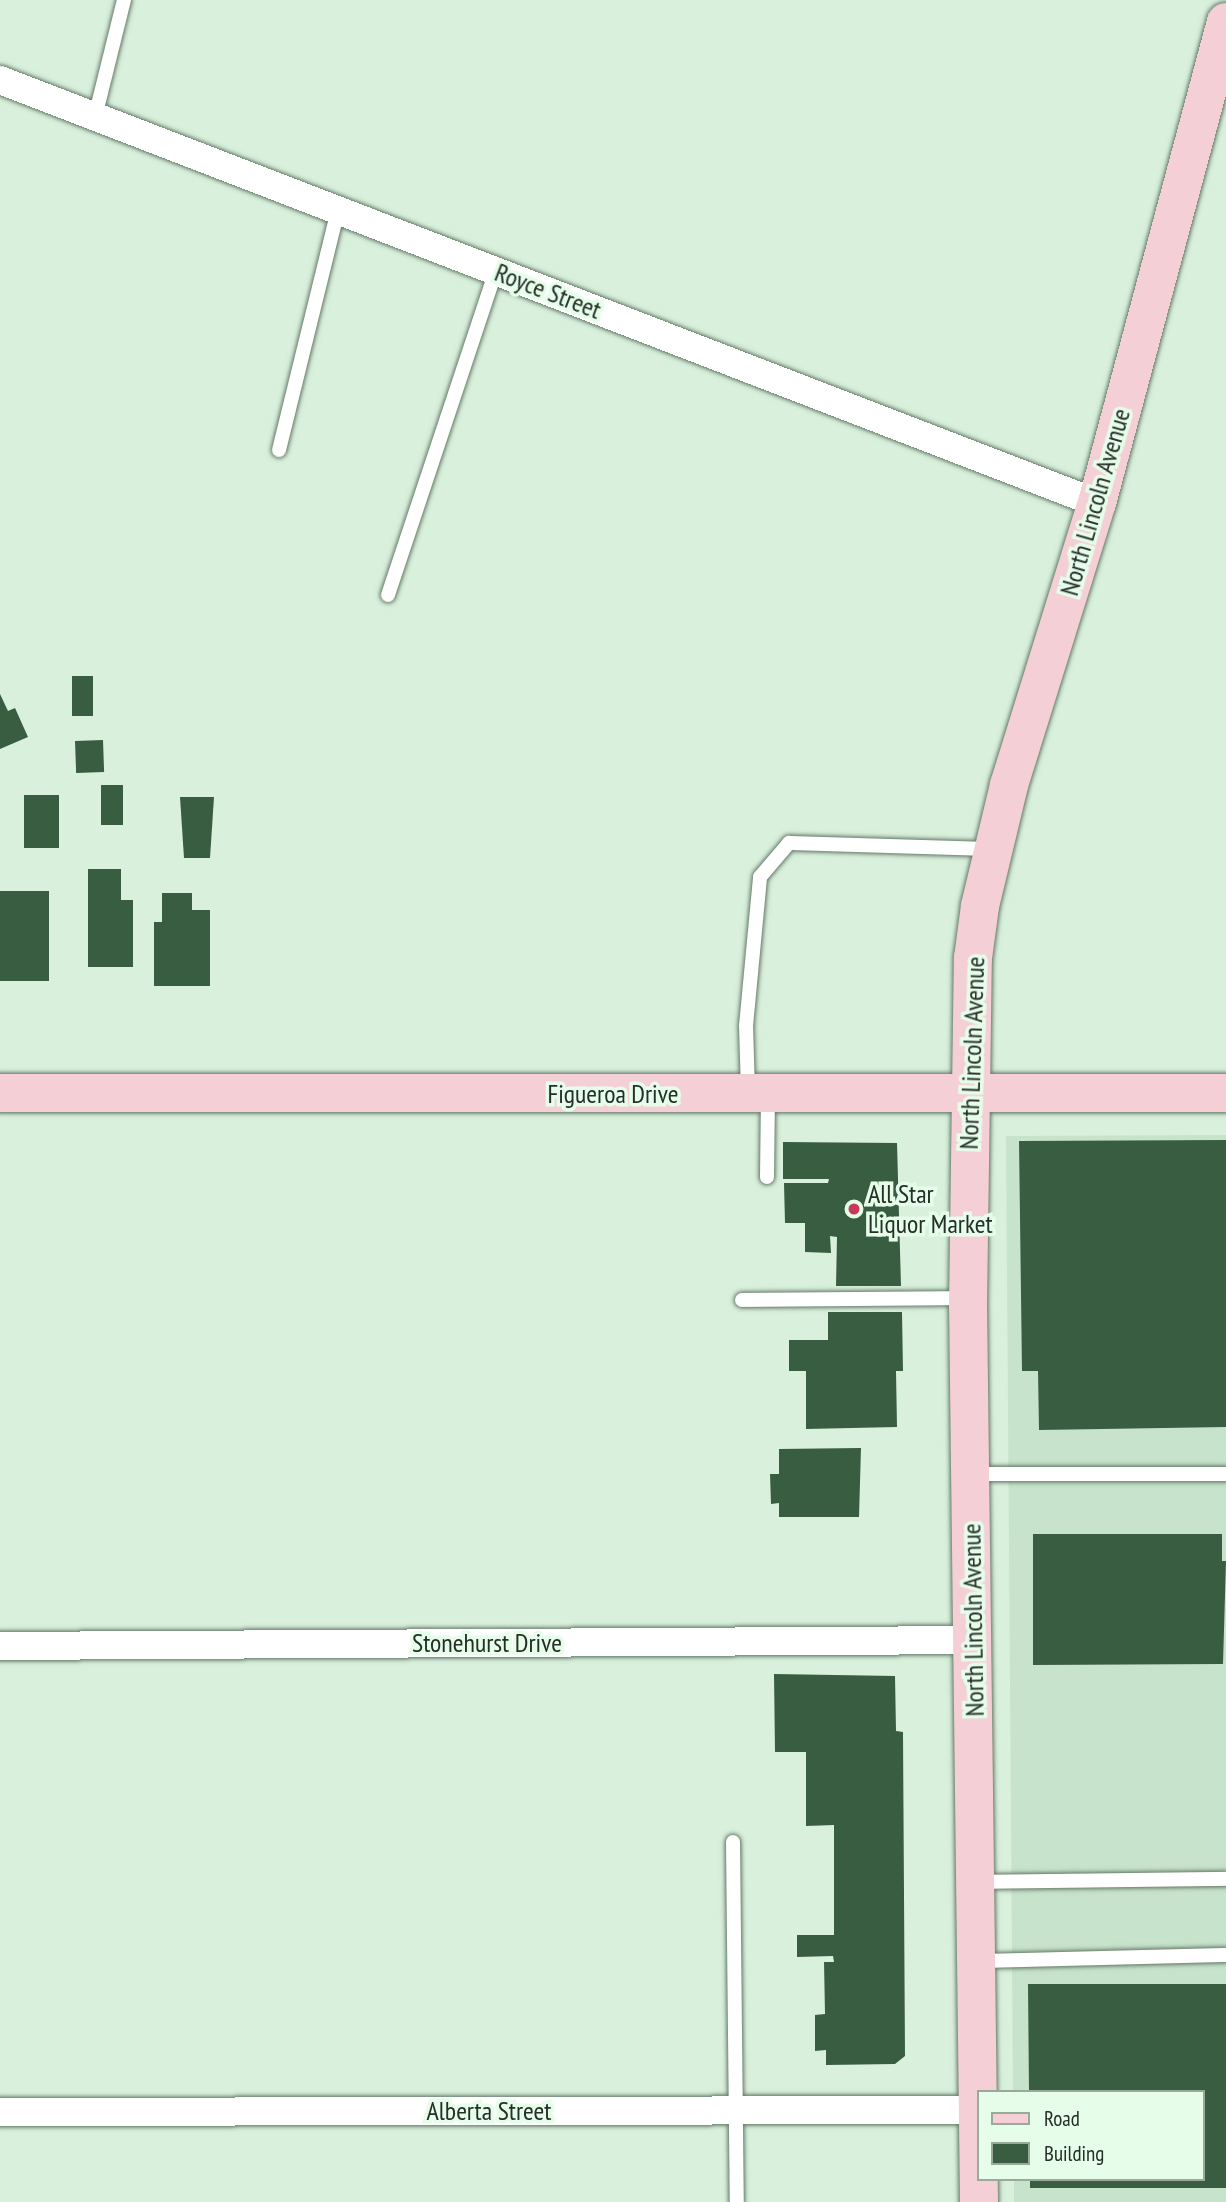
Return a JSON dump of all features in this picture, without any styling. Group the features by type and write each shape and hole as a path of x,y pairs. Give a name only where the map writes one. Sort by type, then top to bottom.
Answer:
{"main road":[{"name":"North Lincoln Avenue","path":"979,2090 969,1298 969,1094 973,958 1009,785 1097,503 1226,22"},
{"name":"Figueroa Drive","path":"0,1093 1226,1093"},
{"name":"North Lincoln Avenue","path":"979,2181 979,2202"}],"street":[{"name":"Royce Street","path":"0,80 1097,503"},
{"name":"Stonehurst Drive","path":"0,1646 974,1640"},
{"name":"Alberta Street","path":"0,2112 978,2110"}],"lane":[{"path":"95,117 124,0"},
{"path":"279,450 338,210"},
{"path":"388,595 496,271"},
{"path":"767,1177 758,1094 746,1026 760,877 789,843 994,849"},
{"path":"743,1300 969,1298"},
{"path":"971,1474 1226,1474"},
{"path":"733,1842 737,2202"},
{"path":"976,1882 1226,1879"},
{"path":"977,1961 1226,1955"}],"shaded area":[{"path":"1226,1135 1226,2202 1014,2202 1014,2181 1205,2181 1205,2090 1013,2090 1006,1136"}],"building":[{"path":"72,676 93,676 93,716 72,716"},
{"path":"0,694 8,711 15,708 28,737 0,749"},
{"path":"103,740 104,772 76,773 75,741"},
{"path":"101,785 123,785 123,825 101,825"},
{"path":"24,795 59,795 59,848 24,848"},
{"path":"180,797 214,797 210,858 184,858"},
{"path":"88,869 121,869 121,900 133,900 133,967 88,967"},
{"path":"0,891 49,891 49,981 0,981"},
{"path":"162,893 192,893 192,910 210,910 210,986 154,986 154,922 162,922"},
{"path":"1226,1140 1226,1427 1039,1430 1038,1371 1022,1371 1019,1141"},
{"path":"783,1142 897,1143 901,1286 836,1286 837,1237 830,1236 831,1253 805,1252 805,1223 785,1223 784,1183 828,1183 829,1179 783,1179"},
{"path":"828,1312 902,1312 903,1371 896,1371 897,1427 806,1429 806,1371 789,1371 789,1340 828,1340"},
{"path":"861,1448 859,1517 779,1517 779,1503 771,1504 770,1474 779,1474 779,1449"},
{"path":"1033,1534 1222,1534 1222,1561 1226,1561 1223,1664 1033,1665"},
{"path":"774,1674 895,1676 896,1731 903,1732 905,2056 895,2064 826,2065 826,2050 815,2051 815,2015 825,2014 824,1962 834,1962 833,1956 797,1957 797,1935 834,1935 834,1825 806,1826 806,1752 775,1752"},
{"path":"1028,1984 1226,1984 1226,2188 1030,2188 1030,2181 1205,2181 1205,2090 1029,2090"}],"place":[{"name":"All Star Liquor Market","path":"854,1209"}]}
